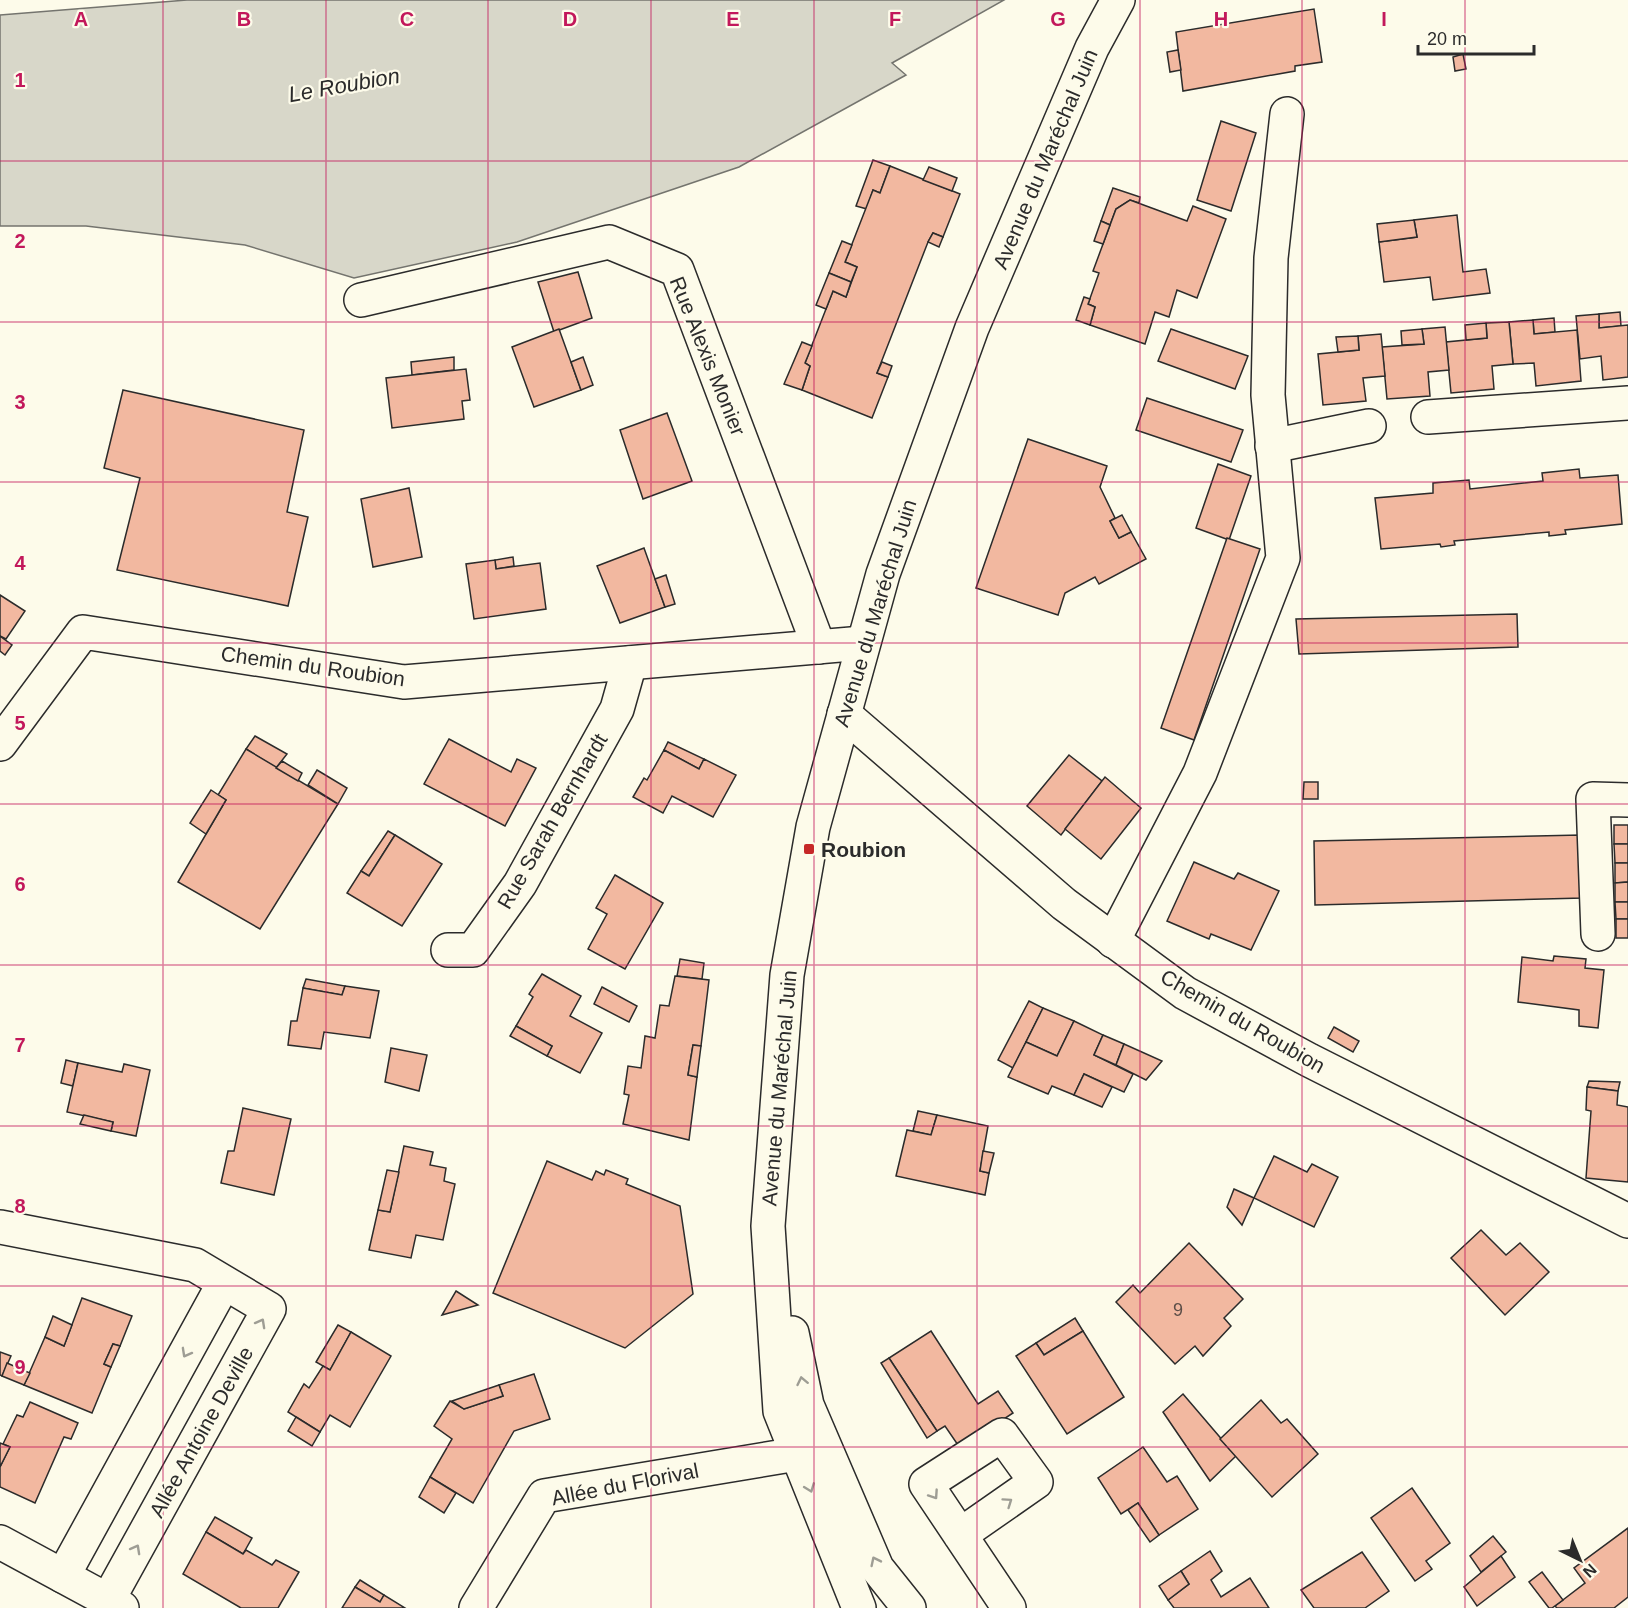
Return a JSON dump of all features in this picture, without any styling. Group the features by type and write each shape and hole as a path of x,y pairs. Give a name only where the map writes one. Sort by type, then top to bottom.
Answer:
{"street":[{"name":"Avenue du Maréchal Juin","path":"768,1226 787,975 813,827 883,574 972,328 1092,48 1118,0"},
{"path":"1113,941 1200,773 1283,558 1268,395 1271,258 1287,114"},
{"name":"Rue Alexis Monier","path":"361,300 609,242 677,270 819,647"},
{"path":"1428,417 1628,403"},
{"path":"1272,446 1369,426"},
{"name":"Chemin du Roubion","path":"0,744 83,632 404,682 864,643"},
{"name":"Rue Sarah Bernhardt","path":"448,950 473,950 520,884 617,709 630,663"},
{"name":"Chemin du Roubion","path":"844,714 1064,904 1185,993 1309,1060 1628,1221"},
{"path":"1598,934 1593,800 1628,800"},
{"path":"768,1226 780,1412 860,1608"},
{"path":"768,1226 807,1405 877,1568 909,1608"},
{"name":"Allée Antoine Deville","path":"0,1227 195,1265 268,1309 115,1604"},
{"path":"63,1576 224,1283"},
{"name":"Allée du Florival","path":"476,1608 544,1496 797,1454"},
{"path":"960,1535 1009,1608"},
{"path":"0,1542 115,1604"}],"water":[{"name":"Le Roubion","path":"187,0 1004,0 892,63 906,75 739,167 517,242 354,278 245,245 86,226 0,226 0,15"}],"building":[{"path":"1314,9 1322,62 1295,66 1295,71 1183,91 1176,32"},
{"path":"1178,50 1181,70 1170,72 1167,52"},
{"path":"1463,54 1466,69 1455,71 1453,57"},
{"path":"1221,121 1256,133 1231,211 1197,200"},
{"path":"873,160 890,166 880,193 873,190 867,209 856,206"},
{"path":"890,166 960,194 943,237 933,233 928,242 877,373 888,377 872,418 802,390 810,366 805,363 833,291 846,297 857,267 845,262 873,190 880,193"},
{"path":"929,167 957,178 952,191 923,180"},
{"path":"1113,188 1140,197 1139,203 1130,200 1116,209 1110,225 1101,221"},
{"path":"1130,200 1187,221 1193,206 1226,219 1197,298 1177,290 1169,317 1155,312 1145,344 1090,325 1095,307 1088,304 1099,273 1093,271 1116,209"},
{"path":"1457,215 1463,272 1486,269 1490,293 1433,300 1430,277 1384,282 1379,242 1417,237 1414,220"},
{"path":"1414,220 1417,237 1379,242 1377,224"},
{"path":"1101,221 1110,225 1103,244 1094,241"},
{"path":"933,233 943,237 939,247 928,242"},
{"path":"842,241 852,245 845,262 857,267 851,282 829,273"},
{"path":"578,272 592,318 554,332 538,282"},
{"path":"829,273 851,282 846,297 833,291 826,309 816,305"},
{"path":"1084,297 1090,299 1088,304 1095,307 1090,325 1076,320"},
{"path":"1620,312 1621,326 1599,328 1599,314"},
{"path":"1599,314 1599,328 1628,325 1628,377 1603,380 1601,356 1580,359 1576,316"},
{"path":"1554,318 1555,332 1534,334 1533,320"},
{"path":"1533,320 1534,334 1577,330 1581,381 1536,386 1534,363 1513,364 1509,322"},
{"path":"1509,322 1513,364 1492,366 1494,389 1451,393 1446,342 1487,338 1486,323"},
{"path":"1486,323 1487,338 1466,340 1465,325"},
{"path":"1445,327 1449,370 1428,372 1430,396 1387,399 1382,347 1424,344 1422,329"},
{"path":"559,329 581,390 534,407 512,347"},
{"path":"1171,329 1248,356 1235,389 1158,361"},
{"path":"1422,329 1424,344 1402,345 1401,331"},
{"path":"1381,334 1385,376 1363,378 1366,401 1323,405 1318,354 1359,350 1358,336"},
{"path":"1358,336 1359,350 1338,352 1336,337"},
{"path":"802,342 812,346 805,363 810,366 802,390 784,384"},
{"path":"454,357 454,370 412,375 411,362"},
{"path":"583,357 593,385 581,390 571,362"},
{"path":"882,362 892,366 888,377 877,373"},
{"path":"466,369 470,400 462,401 464,419 392,428 386,378"},
{"path":"123,390 304,430 287,512 308,517 288,606 117,570 140,478 104,468"},
{"path":"1147,398 1243,430 1231,462 1136,430"},
{"path":"667,413 692,481 643,499 620,430"},
{"path":"1028,439 1107,466 1100,487 1115,518 1110,521 1119,538 1131,532 1146,559 1099,584 1095,577 1065,593 1058,615 976,588"},
{"path":"1218,464 1251,476 1229,540 1196,528"},
{"path":"1579,469 1580,478 1618,475 1622,524 1565,530 1566,534 1549,536 1549,532 1454,541 1455,545 1441,547 1440,544 1381,549 1375,498 1433,493 1433,483 1469,480 1470,489 1543,481 1542,473"},
{"path":"409,488 422,557 373,567 361,499"},
{"path":"1122,515 1131,532 1119,538 1110,521"},
{"path":"1227,538 1260,549 1194,740 1161,728"},
{"path":"644,548 665,607 620,623 597,566"},
{"path":"513,557 514,566 496,569 495,560"},
{"path":"495,560 496,569 540,563 546,609 474,619 466,564"},
{"path":"666,575 675,604 665,607 655,579"},
{"path":"0,595 25,611 6,639 0,636"},
{"path":"1517,614 1518,647 1299,654 1296,619"},
{"path":"0,636 12,645 5,655 0,651"},
{"path":"255,736 287,754 276,768 246,749"},
{"path":"449,739 511,772 517,759 536,768 505,826 424,784"},
{"path":"668,742 704,759 699,769 664,750"},
{"path":"246,749 338,804 260,929 178,882 226,800 218,795"},
{"path":"664,750 699,769 704,759 736,775 713,817 672,796 663,813 633,797 644,778 647,780"},
{"path":"1069,755 1102,781 1061,835 1027,806"},
{"path":"282,761 302,773 298,781 276,768"},
{"path":"317,770 347,788 338,804 308,785"},
{"path":"1105,777 1141,808 1101,859 1065,829"},
{"path":"1304,782 1318,782 1318,799 1303,799"},
{"path":"211,790 226,800 206,834 190,823"},
{"path":"1614,825 1628,825 1628,844 1614,844"},
{"path":"388,831 395,835 369,876 361,871"},
{"path":"395,835 442,864 402,926 347,893 361,871 369,876"},
{"path":"1581,835 1583,898 1315,905 1314,841"},
{"path":"1614,844 1628,844 1628,863 1615,863"},
{"path":"1194,862 1234,879 1238,873 1279,891 1251,950 1211,934 1209,939 1167,921"},
{"path":"1615,863 1628,863 1628,882 1615,883"},
{"path":"615,875 663,903 625,969 588,949 607,914 596,908"},
{"path":"1628,882 1628,902 1615,902 1615,883"},
{"path":"1615,902 1628,902 1628,919 1616,919"},
{"path":"1616,919 1628,919 1628,938 1616,938"},
{"path":"1554,956 1586,959 1585,968 1604,970 1598,1028 1579,1026 1579,1010 1518,1002 1522,957 1553,961"},
{"path":"680,959 704,963 702,979 677,976"},
{"path":"542,974 581,996 570,1016 602,1033 580,1073 547,1056 552,1046 516,1026 533,997 529,994"},
{"path":"675,976 709,980 701,1046 693,1045 688,1075 697,1077 689,1140 623,1124 629,1095 624,1094 628,1066 641,1068 645,1036 655,1038 660,1005 669,1006"},
{"path":"306,979 345,986 342,995 303,988"},
{"path":"345,986 379,991 370,1038 324,1032 321,1049 288,1045 291,1021 297,1021 303,988 342,995"},
{"path":"602,987 637,1006 629,1022 594,1004"},
{"path":"1029,1001 1043,1008 1013,1068 998,1060"},
{"path":"1043,1008 1074,1021 1057,1056 1026,1042"},
{"path":"1074,1021 1103,1035 1094,1055 1133,1074 1124,1092 1084,1074 1074,1095 1052,1086 1048,1094 1008,1077 1026,1042 1057,1056"},
{"path":"516,1026 552,1046 547,1056 510,1036"},
{"path":"1334,1027 1359,1041 1353,1052 1328,1038"},
{"path":"1103,1035 1124,1044 1116,1065 1094,1055"},
{"path":"1124,1044 1162,1061 1146,1080 1116,1065"},
{"path":"693,1045 701,1046 697,1077 688,1075"},
{"path":"391,1048 427,1055 419,1091 385,1082"},
{"path":"66,1060 78,1063 73,1086 61,1083"},
{"path":"78,1063 122,1072 124,1064 150,1070 136,1136 111,1131 113,1122 67,1112"},
{"path":"1084,1074 1112,1087 1102,1107 1074,1095"},
{"path":"1589,1081 1620,1082 1618,1091 1587,1087"},
{"path":"1587,1087 1618,1091 1617,1105 1628,1107 1628,1182 1586,1178 1591,1111 1586,1110"},
{"path":"243,1108 291,1119 274,1195 221,1183 228,1151 234,1151"},
{"path":"918,1111 937,1115 931,1135 913,1131"},
{"path":"84,1115 113,1122 111,1131 80,1124"},
{"path":"937,1115 988,1126 980,1171 989,1173 985,1195 896,1176 907,1130 931,1135"},
{"path":"404,1146 433,1152 430,1165 446,1168 444,1181 455,1184 443,1240 416,1235 411,1258 369,1250 378,1210 390,1212"},
{"path":"983,1151 994,1153 989,1173 980,1171"},
{"path":"1274,1156 1307,1172 1312,1164 1338,1177 1314,1227 1254,1198"},
{"path":"547,1161 592,1180 596,1171 604,1175 606,1170 628,1179 626,1184 680,1206 693,1294 625,1348 493,1293"},
{"path":"387,1170 399,1172 390,1212 378,1210"},
{"path":"1234,1189 1254,1198 1242,1225 1227,1207"},
{"path":"1481,1230 1506,1255 1520,1243 1549,1272 1505,1315 1451,1258"},
{"path":"1189,1243 1243,1299 1224,1318 1231,1326 1203,1356 1195,1346 1175,1364 1116,1302 1133,1285 1140,1293"},
{"path":"456,1291 478,1305 442,1315"},
{"path":"82,1298 132,1316 120,1346 113,1344 104,1364 111,1367 92,1413 24,1385 45,1337 64,1346"},
{"path":"53,1316 72,1325 64,1346 45,1337"},
{"path":"1075,1318 1083,1331 1044,1355 1036,1343"},
{"path":"338,1325 351,1332 330,1370 316,1362"},
{"path":"931,1331 978,1404 998,1391 1013,1413 960,1448 945,1426 937,1431 889,1358"},
{"path":"1083,1331 1124,1397 1067,1434 1016,1356 1036,1343 1044,1355"},
{"path":"351,1332 391,1356 350,1427 330,1415 320,1432 288,1412 304,1384 309,1388 323,1366 330,1370"},
{"path":"113,1344 120,1346 111,1367 104,1364"},
{"path":"0,1352 11,1356 2,1376 0,1375"},
{"path":"889,1358 937,1431 927,1438 881,1363"},
{"path":"7,1363 30,1373 24,1385 2,1376"},
{"path":"534,1374 550,1419 514,1431 473,1503 430,1477 452,1439 434,1426 450,1401 464,1409 503,1396 499,1385"},
{"path":"499,1385 503,1396 464,1409 452,1401"},
{"path":"1183,1394 1236,1456 1210,1481 1163,1412"},
{"path":"1261,1400 1281,1423 1287,1419 1318,1454 1272,1497 1220,1439"},
{"path":"30,1402 78,1423 71,1439 64,1437 35,1503 0,1487 0,1467 10,1447 3,1444 17,1415 23,1417"},
{"path":"296,1417 320,1432 312,1446 288,1431"},
{"path":"0,1443 10,1447 0,1467"},
{"path":"1143,1447 1167,1482 1177,1476 1198,1509 1159,1535 1138,1503 1121,1514 1098,1478"},
{"path":"430,1477 456,1493 444,1513 419,1497"},
{"path":"1412,1488 1450,1543 1426,1561 1432,1569 1415,1581 1371,1518"},
{"path":"1138,1503 1159,1535 1150,1542 1128,1510"},
{"path":"215,1517 252,1538 243,1554 206,1532"},
{"path":"1628,1528 1628,1597 1614,1608 1557,1608 1555,1606 1585,1583 1574,1568"},
{"path":"206,1532 243,1554 246,1550 272,1565 276,1560 299,1572 278,1608 241,1608 183,1574"},
{"path":"1493,1536 1506,1552 1481,1572 1470,1556"},
{"path":"1210,1551 1222,1571 1211,1580 1221,1597 1250,1578 1269,1608 1174,1608 1168,1600 1189,1584 1181,1571"},
{"path":"1362,1552 1389,1591 1365,1608 1314,1608 1301,1590"},
{"path":"1501,1556 1515,1577 1477,1606 1464,1587"},
{"path":"1181,1571 1189,1584 1168,1600 1159,1586"},
{"path":"1542,1572 1563,1600 1552,1608 1549,1608 1529,1582"},
{"path":"360,1580 384,1595 380,1602 355,1587"},
{"path":"355,1587 380,1602 384,1595 405,1608 342,1608"}],"place":[{"name":"Roubion","path":"809,849"}]}
